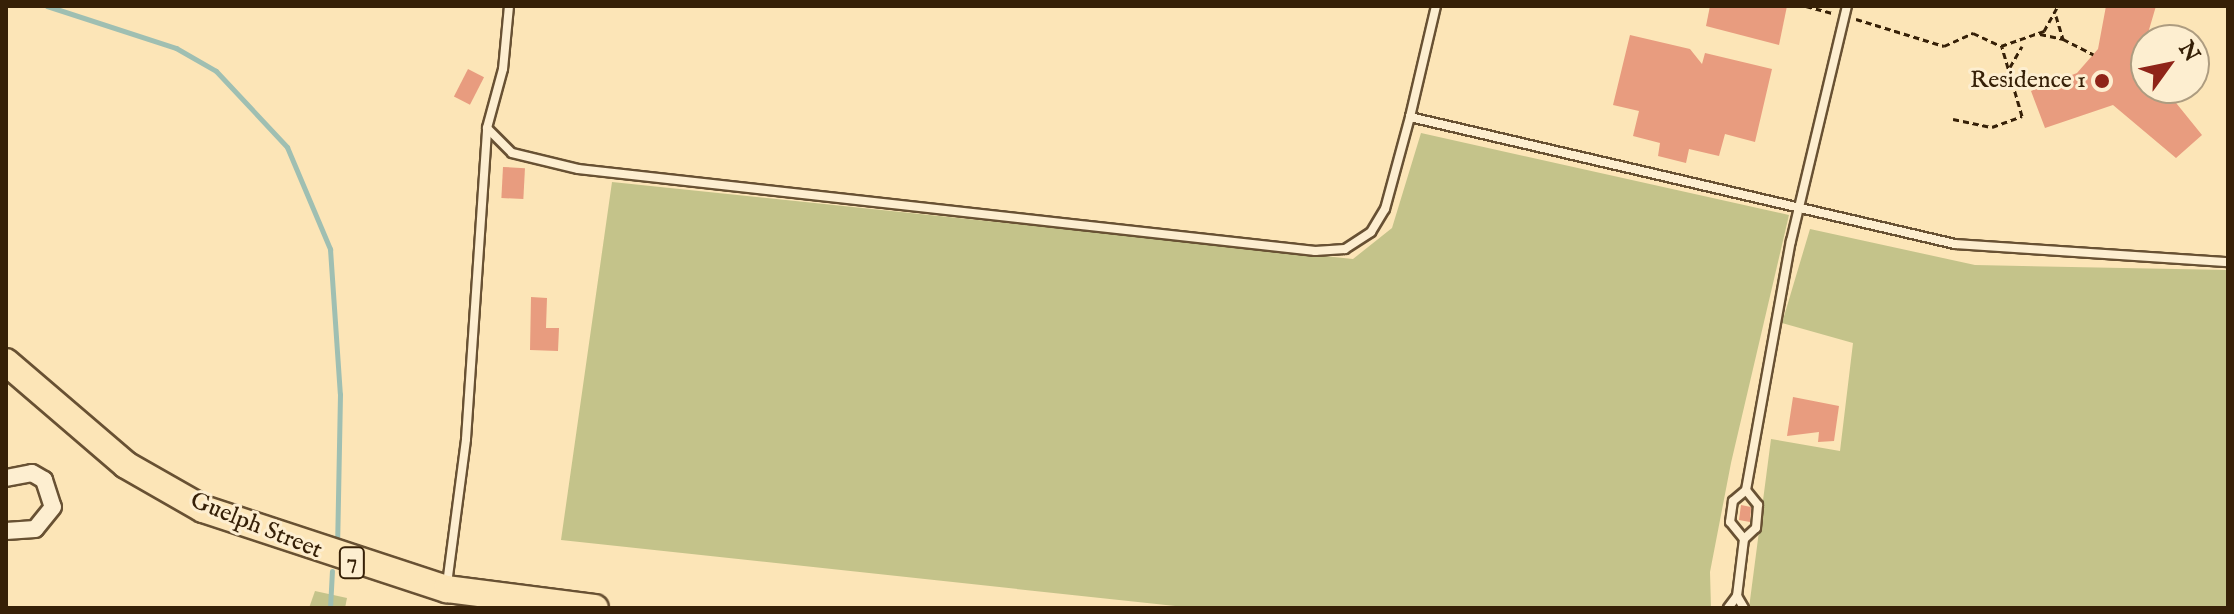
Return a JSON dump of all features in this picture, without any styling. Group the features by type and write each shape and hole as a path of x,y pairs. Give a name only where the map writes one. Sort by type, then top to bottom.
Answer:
{"main road":[{"name":"Guelph Street","path":"9,369 126,465 203,509 447,589 595,608"}],"street":[{"path":"6,531 35,529 53,507 44,480 32,473 7,475"}],"lane":[{"path":"447,589 466,439 487,128 503,69 509,6"},
{"path":"487,128 512,153 578,169 1315,251 1345,249 1371,232 1385,209 1436,6"},
{"path":"1744,539 1730,522 1733,501 1746,490 1800,210 1847,6"},
{"path":"1410,117 1729,188 1800,210 1955,244 2228,262"},
{"path":"1728,608 1737,596 1744,539 1756,528 1758,505 1746,490"},
{"path":"1737,596 1744,608"}],"path":[{"path":"1806,6 1944,46 1973,33 2001,46 2023,44"},
{"path":"2058,6 2056,16 2063,39"},
{"path":"2010,67 2023,44 2056,16"},
{"path":"2038,34 2063,39 2093,54"},
{"path":"1953,119 1992,127 2022,116 2010,67 2001,46"}],"shaded area":[{"path":"1421,133 1789,215 1731,463 1710,572 1711,608 1194,608 561,540 612,182 1353,259 1392,228"},
{"path":"1810,229 1975,265 2228,270 2228,608 1749,608 1771,439 1840,451 1853,343 1782,323"},
{"path":"315,591 347,598 345,608 309,608"}],"building":[{"path":"1710,6 1787,6 1779,45 1706,26"},
{"name":"Residence 1","path":"2106,6 2156,6 2151,24 2130,24 2130,104 2177,104 2202,135 2176,158 2113,105 2045,128 2031,91 2077,73 2098,49"},
{"path":"1630,35 1690,49 1702,64 1705,53 1772,69 1755,142 1725,134 1719,156 1689,149 1686,163 1658,156 1660,143 1633,136 1639,111 1613,105"},
{"path":"468,69 484,77 470,105 454,97"},
{"path":"503,167 525,168 523,199 501,198"},
{"path":"531,297 547,298 546,328 559,328 558,351 530,350"},
{"path":"1793,397 1839,406 1834,441 1818,442 1819,432 1787,436"},
{"path":"1741,505 1751,507 1750,522 1739,520"}],"waterway":[{"path":"47,6 176,48 216,71 287,147 330,249 340,394 337,546"},
{"path":"330,608 332,571"}],"place":[{"name":"Residence 1","path":"2102,81"}]}
